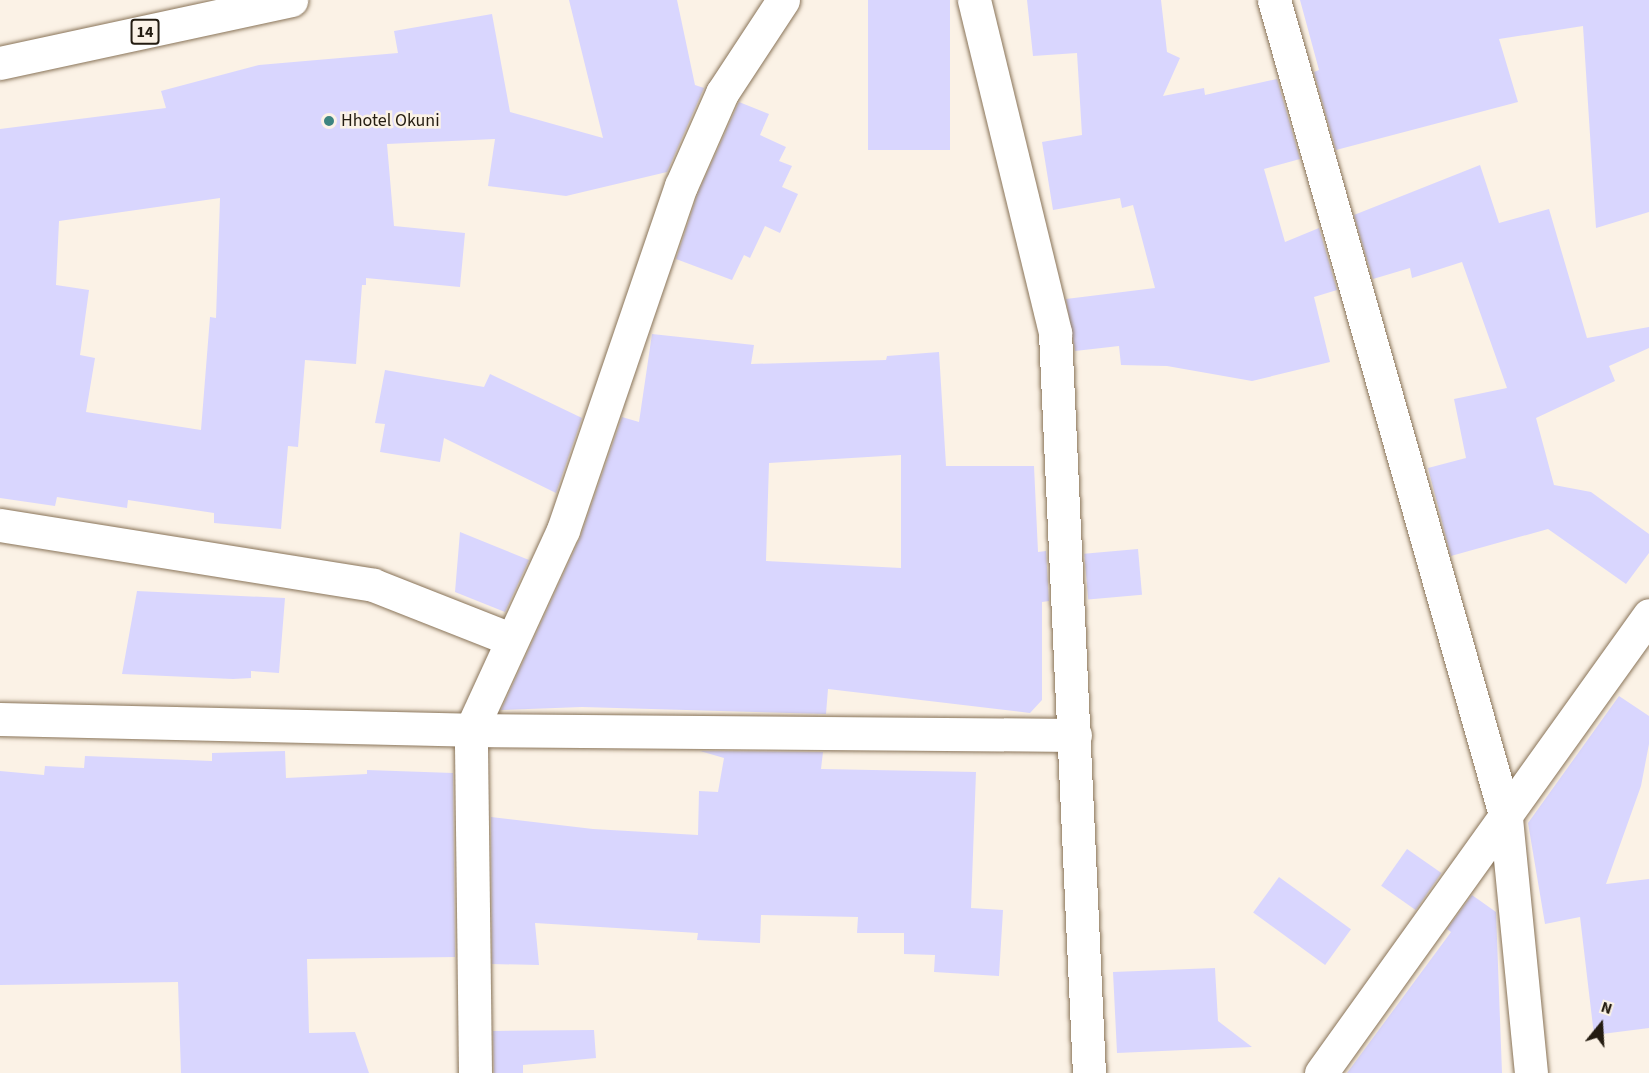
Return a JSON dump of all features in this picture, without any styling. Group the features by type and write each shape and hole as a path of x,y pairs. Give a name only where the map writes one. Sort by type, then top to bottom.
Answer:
{"street":[{"name":"14","path":"0,63 291,0"},
{"path":"475,1073 471,730 510,639 563,530 681,186 722,93 783,0"},
{"path":"974,0 1055,333 1089,1073"},
{"path":"1274,0 1506,818 1531,1073"},
{"path":"0,525 373,585 510,639"},
{"path":"1321,1073 1506,818 1649,615"},
{"path":"0,719 471,730 1075,735"}],"building":[{"path":"569,0 677,0 695,85 704,88 667,172 566,196 488,186 495,139 387,144 394,226 465,233 460,287 366,278 366,285 362,285 356,364 305,360 298,447 288,446 281,529 214,523 214,513 128,500 127,508 57,497 55,506 0,498 0,129 166,108 161,91 259,65 398,53 394,31 492,14 510,112 603,138","holes":["220,198 216,318 210,317 201,430 86,412 95,358 80,355 89,290 56,285 59,221"]},
{"path":"868,0 950,0 950,150 868,150"},
{"path":"1027,0 1161,0 1167,52 1180,58 1163,96 1204,88 1205,95 1277,79 1300,159 1264,169 1285,242 1319,228 1337,290 1314,297 1330,362 1252,381 1167,366 1121,365 1119,346 1075,351 1066,299 1155,288 1133,205 1122,208 1120,198 1053,210 1042,142 1082,135 1077,53 1033,56"},
{"path":"1300,0 1649,0 1649,212 1596,228 1583,26 1499,39 1518,102 1336,150 1314,72 1319,70"},
{"path":"739,102 769,114 760,135 786,147 779,161 792,166 782,187 798,194 780,233 765,226 750,258 744,255 732,280 676,259 698,193"},
{"path":"1480,165 1499,223 1549,209 1587,338 1649,327 1649,348 1609,366 1615,381 1536,418 1554,485 1591,492 1649,534 1649,553 1626,584 1548,529 1451,556 1428,468 1466,458 1454,399 1507,388 1462,262 1412,278 1410,268 1373,279 1354,215"},
{"path":"652,334 754,345 751,364 886,360 887,356 939,352 946,466 1034,466 1038,552 1046,551 1049,601 1042,602 1042,700 1030,713 828,689 826,714 582,707 501,710 580,538 622,417 639,422","holes":["901,455 901,568 766,561 769,463"]},
{"path":"385,370 484,387 490,374 582,418 556,493 444,438 440,462 380,452 385,424 375,423"},
{"path":"460,532 529,560 505,612 455,592"},
{"path":"1138,549 1142,595 1088,600 1084,554"},
{"path":"137,591 285,598 279,673 251,671 251,678 233,679 122,674"},
{"path":"1619,696 1649,716 1649,744 1641,786 1606,884 1649,879 1649,1028 1594,1035 1580,917 1545,924 1528,823"},
{"path":"285,751 286,778 367,774 367,770 453,773 455,957 307,959 309,1033 355,1032 369,1073 181,1073 178,982 0,985 0,771 44,775 45,766 84,768 85,756 212,761 212,753"},
{"path":"700,751 823,752 821,769 976,772 971,908 1003,910 999,976 934,972 935,955 904,954 904,933 857,933 858,917 761,915 760,943 697,940 698,933 535,923 539,965 492,964 491,817 593,829 698,835 699,791 718,792 724,758"},
{"path":"1407,849 1441,873 1416,910 1381,886"},
{"path":"1279,877 1351,929 1325,965 1253,913"},
{"path":"1472,895 1496,912 1502,1073 1347,1073 1451,932 1447,929"},
{"path":"1215,968 1218,1021 1252,1047 1117,1053 1113,972"},
{"path":"594,1030 596,1058 523,1065 523,1073 494,1073 493,1031"}],"place":[{"name":"Hhotel Okuni","path":"329,121"}]}
